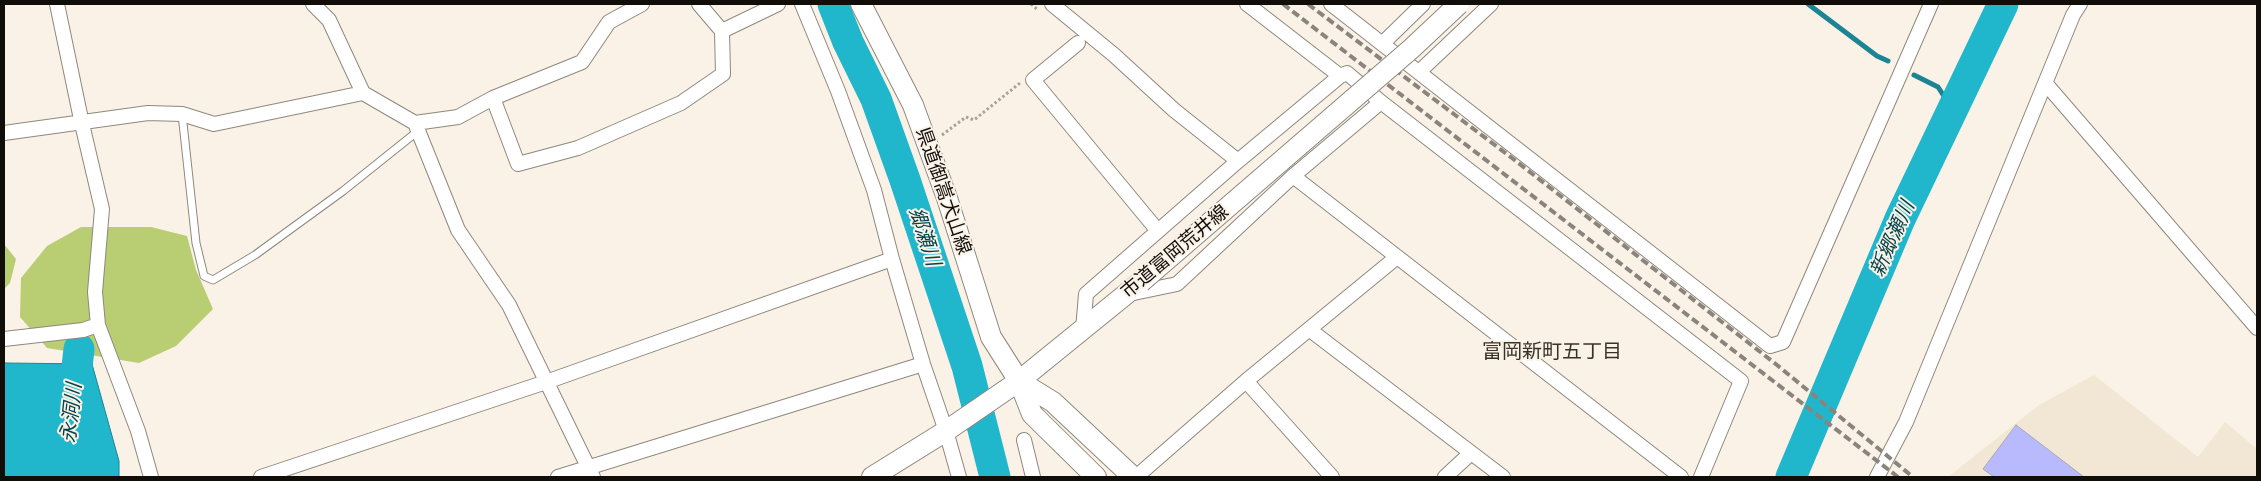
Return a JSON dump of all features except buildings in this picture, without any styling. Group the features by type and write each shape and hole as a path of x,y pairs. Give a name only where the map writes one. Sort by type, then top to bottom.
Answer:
{"street":[{"path":"58,4 82,124 102,209 95,292 98,326 138,431 151,477"},
{"path":"313,4 329,20 363,93 417,126 458,230 509,305 591,473"},
{"path":"417,126 458,117 493,98 582,62 609,22 642,4"},
{"path":"493,98 518,164 578,148 681,103 722,74 722,31 699,4"},
{"path":"722,31 778,4"},
{"path":"802,4 838,91 874,190 923,364 946,431 959,477"},
{"name":"県道御嵩犬山線","path":"861,4 913,105 947,198 991,337 1018,381 1032,414 1096,477"},
{"path":"1052,4 1114,55 1174,110 1238,161"},
{"path":"1247,4 1340,76"},
{"path":"1332,4 1770,346 1783,342 1931,4"},
{"path":"1383,43 1423,4"},
{"name":"市道富岡荒井線","path":"872,477 946,431 1018,381 1049,354 1083,330 1411,49 1459,4"},
{"path":"1420,72 1491,4"},
{"path":"1877,477 1886,456 1906,422 2073,15 2080,4"},
{"path":"1078,43 1033,80 1158,231"},
{"path":"1083,330 1086,294 1238,161 1340,76 1347,74 1741,381 1701,477"},
{"path":"2046,84 2257,328"},
{"path":"4,133 82,124 148,113 182,114 214,124 363,93"},
{"path":"1133,288 1177,284 1293,176 1381,102"},
{"path":"1293,176 1681,477"},
{"path":"1134,477 1246,381 1397,257"},
{"path":"261,477 546,382 892,259"},
{"path":"4,339 83,330 98,326"},
{"path":"1310,330 1502,477"},
{"path":"558,477 591,473 923,364"},
{"name":"県道御嵩犬山線","path":"1018,381 1053,402 1134,477"},
{"path":"1246,381 1332,477"},
{"path":"1024,440 1033,477"},
{"path":"1445,477 1471,453"}],"lane":[{"path":"182,114 196,243 204,276 213,280 271,244 344,191 417,126"}],"path":[{"path":"928,145 966,117 974,120 1025,79 1033,80"}],"shaded area":[{"path":"2094,375 2198,457 2225,422 2257,449 2257,477 1948,477 2039,405"}],"green space":[{"path":"81,227 151,227 187,236 196,270 213,309 176,346 139,363 47,348 20,317 21,278 47,246"},
{"path":"4,244 16,259 10,283 4,289"}],"water":[{"path":"4,363 92,364 119,461 119,477 4,477"}],"waterway":[{"name":"郷瀬川","path":"833,4 848,42 876,99 905,180 967,366 995,477"},
{"path":"1808,4 1877,56 1888,61"},
{"name":"新郷瀬川","path":"1791,477 1900,219 2003,4"},
{"path":"1914,75 1938,87 1953,110"},
{"name":"永洞川","path":"65,477 79,349"}],"railway":[{"path":"1283,4 1898,477"},
{"path":"1308,4 1512,158 1777,365 1913,477"}],"district":[{"name":"富岡新町五丁目","path":"1552,352"}]}
